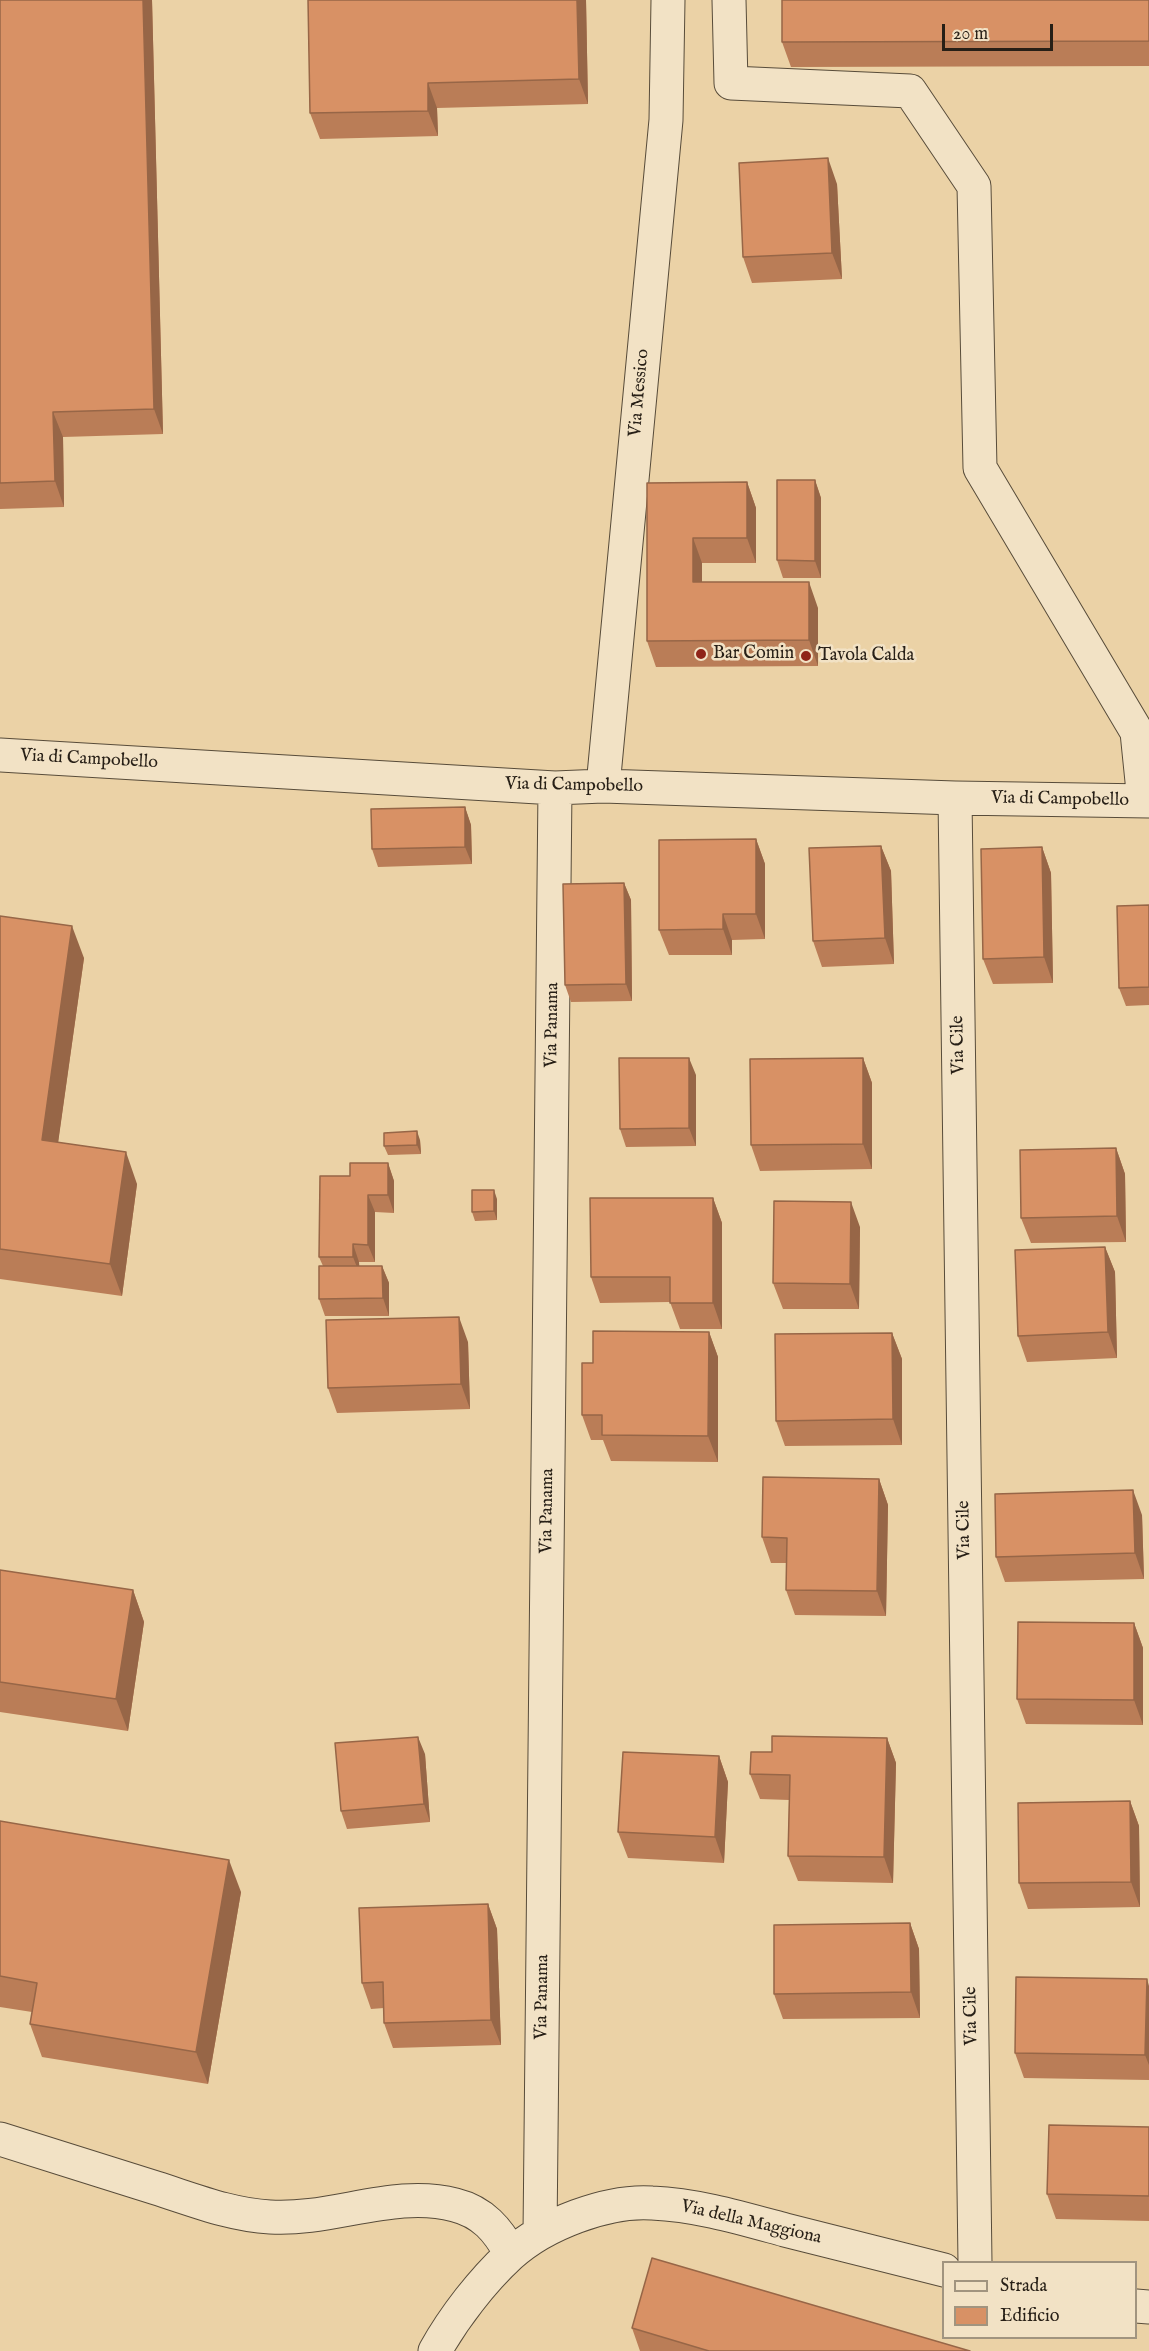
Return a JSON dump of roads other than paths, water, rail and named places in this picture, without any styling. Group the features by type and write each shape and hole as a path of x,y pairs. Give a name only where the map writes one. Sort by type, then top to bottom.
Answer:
{"street":[{"name":"Via Messico","path":"603,786 666,120 668,0"},
{"path":"729,0 731,83 910,91 974,186 980,468 1137,732 1146,801"},
{"name":"Via di Campobello","path":"0,755 555,788 603,786 955,798 1146,801"},
{"name":"Via Panama","path":"540,2233 555,788"},
{"name":"Via Cile","path":"955,798 975,2261"},
{"path":"0,2139 240,2214 290,2217 419,2200 454,2204 485,2218 499,2234 511,2254"},
{"name":"Via della Maggiona","path":"435,2351 468,2302 511,2254 540,2233 578,2216 614,2206 650,2202 705,2209 942,2269"}],"place":[{"name":"Bar Comin","path":"701,654"},
{"name":"Tavola Calda","path":"806,656"}]}
